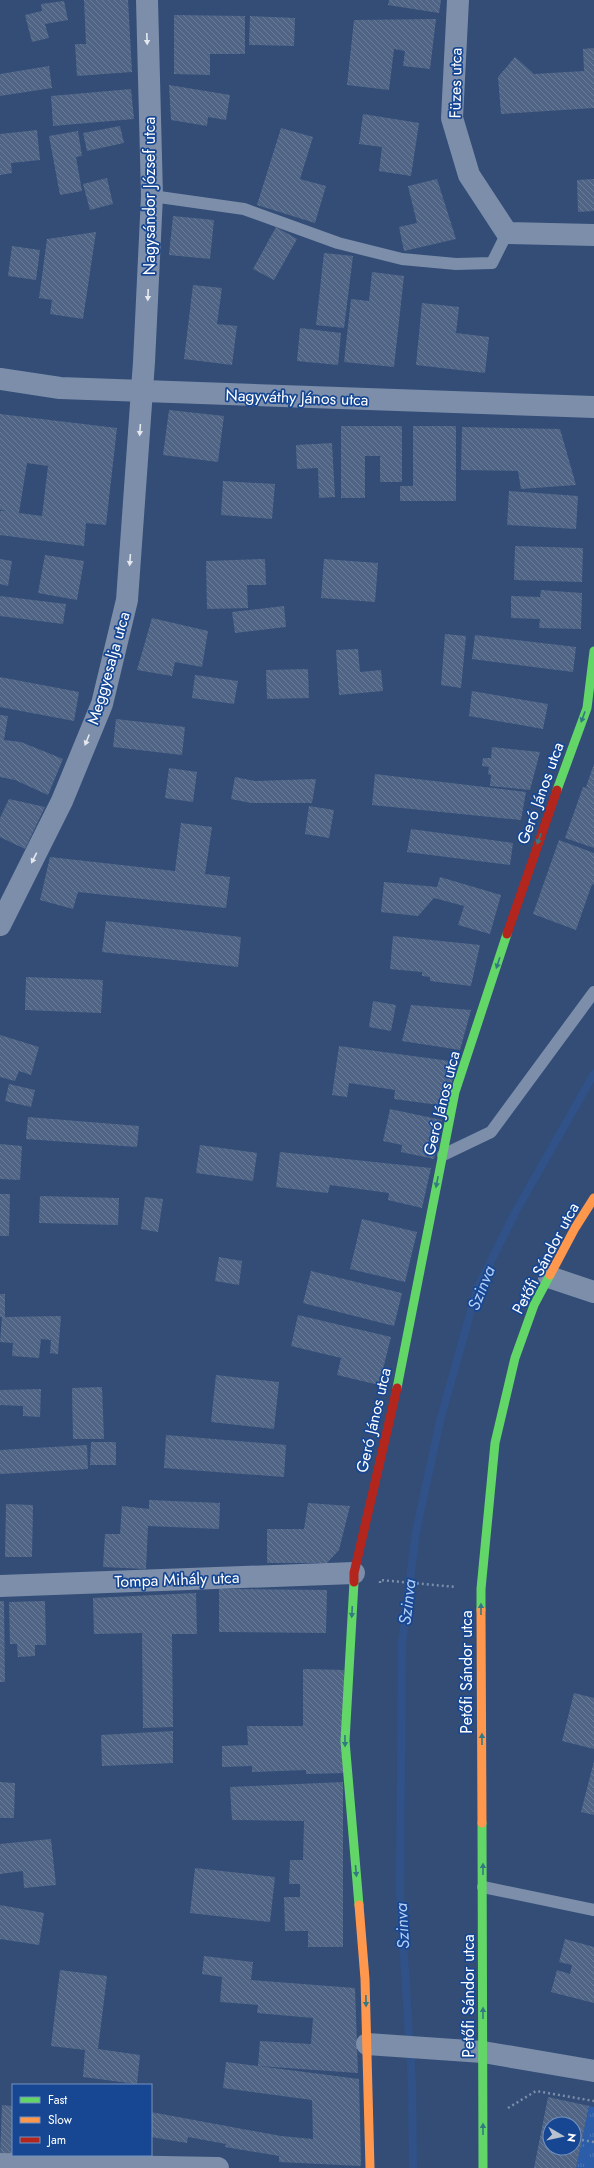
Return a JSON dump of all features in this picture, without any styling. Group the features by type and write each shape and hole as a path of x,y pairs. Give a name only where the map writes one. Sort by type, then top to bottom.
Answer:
{"street":[{"name":"Nagysándor József utca","path":"142,391 152,196 147,0"},
{"name":"Füzes utca","path":"458,0 452,118 469,175 507,233"},
{"path":"507,233 594,235"},
{"name":"Nagyváthy János utca","path":"0,379 60,388 594,407"},
{"name":"Meggyesalja utca","path":"0,925 62,801 102,704 127,600 142,391"},
{"name":"Geró János utca","path":"354,1573 395,1396 458,1085 529,867 587,708 594,651"},
{"name":"Petőfi Sándor utca","path":"483,2168 481,1589 495,1443 515,1358 534,1305 594,1198"},
{"path":"549,1277 594,1292"},
{"path":"354,1573 345,1741 366,1979 370,2168"},
{"name":"Tompa Mihály utca","path":"0,1586 354,1573"},
{"path":"367,2044 483,2052 594,2070"},
{"path":"0,2164 218,2168"}],"lane":[{"path":"152,196 244,209 338,243 402,259 456,264 492,263 507,233"},
{"path":"443,1155 491,1132 594,992"},
{"path":"483,1887 594,1910"}],"path":[{"path":"380,1580 481,1589"},
{"path":"503,2111 536,2091 594,2101"},
{"path":"582,2140 594,2142"}],"green space":[{"path":"589,2106 594,2107 594,2168 576,2168 579,2156 582,2156 582,2139"}],"building":[{"path":"84,0 128,0 132,72 77,76 75,44 86,44"},
{"path":"389,0 441,0 439,13 388,5"},
{"path":"64,1 68,20 45,24 49,38 32,42 25,15 42,11 41,4"},
{"path":"174,15 245,16 245,54 210,54 210,75 174,74"},
{"path":"250,16 295,18 294,46 249,45"},
{"path":"436,19 430,69 403,66 405,51 394,49 389,90 347,85 354,20"},
{"path":"594,48 594,108 501,114 498,77 515,57 534,74 584,71 583,49"},
{"path":"49,66 52,88 0,96 0,74"},
{"path":"169,85 230,95 226,120 208,117 207,126 171,120"},
{"path":"131,89 134,119 53,126 51,96"},
{"path":"363,114 419,123 411,176 379,171 382,147 359,144"},
{"path":"120,126 124,143 87,151 83,133"},
{"path":"281,128 313,137 300,179 326,186 315,223 257,205"},
{"path":"37,130 40,160 11,163 12,173 0,175 0,134"},
{"path":"78,131 82,156 76,157 82,191 60,195 49,136"},
{"path":"107,178 113,204 90,210 83,184"},
{"path":"437,179 456,239 404,251 399,227 417,223 408,186"},
{"path":"594,179 594,211 578,212 577,180"},
{"path":"173,216 214,220 210,259 169,255"},
{"path":"276,227 297,239 274,280 253,269"},
{"path":"96,232 83,319 50,314 52,300 39,298 47,239"},
{"path":"12,246 40,250 36,280 8,276"},
{"path":"324,253 353,256 344,328 316,325"},
{"path":"372,272 404,276 394,367 344,362 351,299 369,301"},
{"path":"193,285 222,288 217,324 237,326 232,365 184,359"},
{"path":"422,303 459,307 456,333 489,337 485,373 416,365"},
{"path":"300,328 341,333 338,365 297,361"},
{"path":"169,410 224,416 218,462 163,455"},
{"path":"0,414 117,428 106,525 86,523 84,546 0,535 0,511 7,511 0,510","holes":["27,463 48,466 42,516 19,513"]},
{"path":"341,426 402,426 402,482 380,482 380,456 365,456 365,498 341,498"},
{"path":"413,426 456,426 456,501 400,501 400,486 413,486"},
{"path":"462,427 560,429 576,485 521,489 518,471 461,470"},
{"path":"332,443 335,497 319,498 318,468 297,469 296,445"},
{"path":"223,481 275,484 272,519 221,515"},
{"path":"509,491 578,496 576,529 507,525"},
{"path":"515,546 583,548 582,582 514,580"},
{"path":"45,555 84,561 77,600 38,593"},
{"path":"0,559 12,561 8,586 0,584"},
{"path":"265,559 266,585 247,585 248,608 207,609 206,561"},
{"path":"324,559 378,563 375,602 321,598"},
{"path":"541,590 582,593 581,629 539,628 540,619 511,618 511,596 540,597"},
{"path":"0,596 66,604 63,624 0,616"},
{"path":"284,606 286,627 235,633 232,612"},
{"path":"152,618 208,631 202,667 175,662 172,676 137,670"},
{"path":"445,634 466,636 461,688 441,685"},
{"path":"475,635 576,647 573,672 472,659"},
{"path":"358,649 360,672 381,670 383,691 339,695 336,650"},
{"path":"308,669 309,698 267,699 266,670"},
{"path":"195,675 238,681 234,704 192,698"},
{"path":"0,677 79,692 74,721 0,707"},
{"path":"472,691 548,704 543,729 469,716"},
{"path":"0,715 8,716 4,740 21,742 63,759 48,795 15,780 0,777"},
{"path":"116,719 185,727 182,755 113,747"},
{"path":"492,747 540,752 530,790 490,786 491,775 488,774 489,767 482,766 483,758 491,758"},
{"path":"594,764 594,790 586,787"},
{"path":"169,768 197,772 193,802 165,798"},
{"path":"375,774 526,792 521,820 372,805"},
{"path":"235,777 255,781 316,779 312,803 251,803 231,799"},
{"path":"583,787 594,790 594,848 565,838"},
{"path":"9,799 45,807 25,849 0,837 0,818"},
{"path":"309,806 334,810 329,838 305,834"},
{"path":"181,823 212,827 205,874 230,877 226,908 78,892 73,909 40,900 50,857 175,871"},
{"path":"411,829 513,843 510,865 407,852"},
{"path":"559,840 594,853 594,885 592,884 576,930 533,914"},
{"path":"440,877 501,895 490,934 458,925 464,906 434,898 418,916 381,912 384,882 437,887"},
{"path":"106,921 241,937 238,967 102,952"},
{"path":"393,936 480,945 471,986 430,981 430,977 422,976 422,972 390,969"},
{"path":"26,977 103,980 101,1013 25,1010"},
{"path":"373,1001 396,1005 391,1031 369,1027"},
{"path":"411,1005 471,1010 460,1050 402,1041"},
{"path":"0,1035 39,1047 31,1075 19,1071 15,1081 0,1077"},
{"path":"339,1046 457,1062 446,1106 394,1099 395,1090 349,1083 347,1097 332,1095"},
{"path":"9,1084 35,1090 31,1107 5,1101"},
{"path":"390,1109 442,1120 434,1159 401,1152 402,1145 383,1141"},
{"path":"28,1117 139,1126 137,1147 26,1139"},
{"path":"0,1144 22,1146 20,1180 0,1179"},
{"path":"200,1145 257,1153 253,1181 196,1173"},
{"path":"280,1152 431,1168 422,1208 388,1200 389,1193 330,1185 328,1193 276,1187"},
{"path":"0,1194 10,1194 9,1236 0,1236"},
{"path":"40,1196 119,1198 118,1225 39,1223"},
{"path":"145,1197 163,1199 158,1232 141,1229"},
{"path":"362,1219 417,1232 405,1282 350,1269"},
{"path":"219,1257 242,1261 239,1285 215,1281"},
{"path":"311,1271 402,1293 394,1326 303,1303"},
{"path":"0,1294 5,1294 5,1317 61,1316 58,1354 50,1353 51,1340 41,1339 39,1358 12,1356 13,1343 0,1342 2,1317 0,1317"},
{"path":"298,1315 391,1337 379,1385 337,1375 341,1358 291,1346"},
{"path":"216,1375 279,1382 274,1429 211,1422"},
{"path":"102,1387 104,1439 73,1439 72,1388"},
{"path":"41,1389 40,1417 23,1416 23,1406 0,1405 0,1390"},
{"path":"166,1435 286,1445 284,1477 164,1468"},
{"path":"91,1442 116,1442 116,1465 90,1465"},
{"path":"87,1445 88,1469 0,1474 0,1450"},
{"path":"149,1500 220,1503 219,1529 148,1526 146,1569 103,1567 105,1534 120,1534 122,1506 149,1509"},
{"path":"308,1503 350,1506 339,1550 327,1563 267,1563 267,1529 304,1529"},
{"path":"6,1504 33,1505 32,1557 5,1557"},
{"path":"219,1589 327,1590 326,1633 219,1632"},
{"path":"196,1593 197,1634 172,1634 173,1727 143,1728 142,1633 94,1634 93,1598"},
{"path":"0,1601 4,1601 5,1682 0,1682"},
{"path":"45,1601 46,1645 35,1645 35,1656 18,1657 17,1644 10,1644 9,1602"},
{"path":"303,1669 344,1670 345,1773 306,1774 306,1770 252,1772 252,1766 222,1767 222,1746 248,1745 247,1726 303,1726"},
{"path":"574,1693 594,1698 594,1749 562,1741"},
{"path":"173,1731 173,1763 102,1766 101,1735"},
{"path":"594,1761 594,1815 581,1812"},
{"path":"0,1782 15,1783 14,1818 0,1818"},
{"path":"343,1782 343,1947 308,1947 308,1931 285,1931 284,1897 300,1897 300,1884 289,1884 290,1860 303,1860 304,1821 232,1820 230,1787"},
{"path":"51,1839 56,1885 24,1888 23,1871 0,1874 0,1844"},
{"path":"195,1868 275,1877 270,1922 190,1913"},
{"path":"0,1905 44,1913 39,1945 0,1939"},
{"path":"565,1939 594,1947 594,2003 551,1992 557,1970 570,1974 572,1965 559,1962"},
{"path":"204,1956 253,1962 251,1980 355,1988 358,2073 258,2066 260,2041 311,2044 313,2018 257,2013 258,2005 220,2002 222,1977 202,1974"},
{"path":"60,1970 107,1976 98,2049 140,2055 137,2084 83,2077 85,2050 51,2046"},
{"path":"226,2062 359,2079 361,2166 279,2162 279,2156 225,2147 226,2144 188,2137 187,2143 152,2137 152,2112 281,2136 313,2139 312,2100 223,2088"},
{"path":"548,2097 589,2106 582,2139 582,2116 544,2116"},
{"path":"2,2105 12,2106 12,2155 0,2157"},
{"path":"542,2127 542,2156 579,2156 576,2168 534,2168"}],"waterway":[{"name":"Szinva","path":"413,2168 412,2082 400,1893 402,1643 416,1532 440,1421 477,1289 516,1211 594,1074"}],"traffic: fast":[{"path":"557,790 587,708 594,651"},
{"path":"397,1388 455,1092 507,934"},
{"path":"481,1610 481,1589 495,1443 515,1358 534,1305 550,1275"},
{"path":"354,1582 345,1741 359,1905"},
{"path":"482,1823 483,2168"}],"traffic: slow":[{"path":"550,1275 575,1228 594,1198"},
{"path":"481,1610 482,1823"},
{"path":"359,1905 365,1979 370,2168"}],"traffic: jam":[{"path":"507,934 557,790"},
{"path":"354,1582 354,1573 397,1388"}]}
